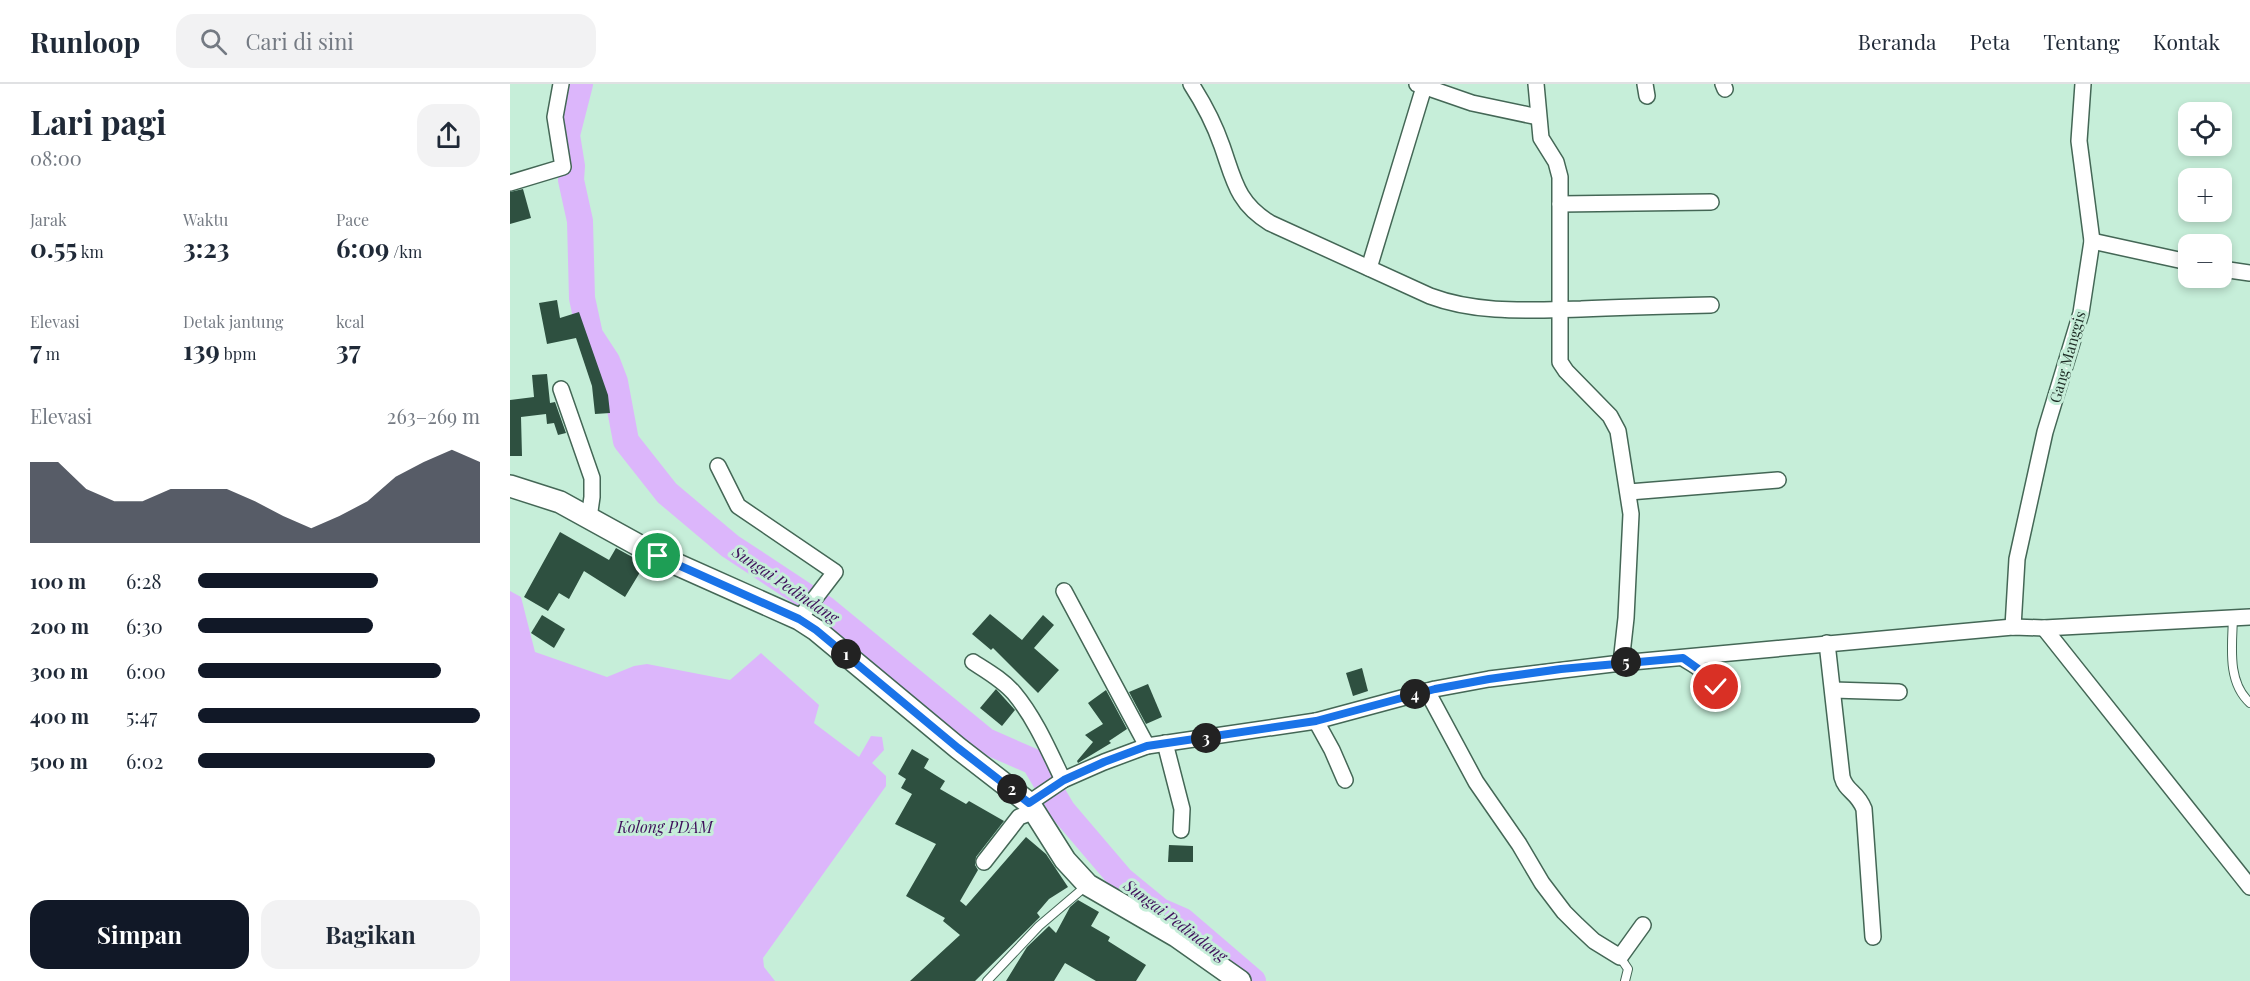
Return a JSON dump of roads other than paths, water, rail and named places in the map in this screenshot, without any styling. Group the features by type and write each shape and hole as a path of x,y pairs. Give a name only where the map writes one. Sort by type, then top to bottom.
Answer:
{"street":[{"path":"510,183 563,167 555,117 561,84"},
{"path":"1191,84 1206,107 1235,186 1247,205 1270,223 1453,304 1477,309 1711,305"},
{"path":"1536,84 1541,138 1559,169 1560,362 1616,422 1629,492 1631,514 1621,663"},
{"name":"Gang Manggis","path":"2013,627 2017,559 2045,432 2081,313 2092,241 2079,141 2083,84"},
{"path":"1370,268 1420,85 1472,103 1538,117"},
{"path":"1560,204 1711,202"},
{"path":"2092,241 2178,260"},
{"path":"2232,270 2250,273"},
{"path":"561,389 591,478 590,518"},
{"path":"718,466 738,506 835,572 803,614"},
{"path":"1629,492 1778,480"},
{"path":"510,486 560,502 658,556 803,614 836,646 958,748 1037,802 1065,860 1088,885 1176,936 1240,981"},
{"path":"1064,591 1147,746"},
{"path":"984,862 1019,817 1061,781 1147,746 1316,721 1427,691 1489,679 1621,663 2013,627 2044,628 2250,617"},
{"path":"2044,628 2250,887"},
{"path":"1827,643 1843,782 1859,797 1864,809 1873,937"},
{"path":"1683,658 1713,681 1716,690 1714,701"},
{"path":"973,662 1014,693 1027,711 1061,781"},
{"path":"1833,690 1899,692"},
{"path":"1427,691 1476,782 1519,844 1542,883 1564,912 1594,941 1620,957 1643,925"},
{"path":"1316,721 1345,780"},
{"path":"1166,743 1182,809 1181,830"}],"lane":[{"path":"2233,618 2232,656 2236,682 2250,703"},
{"path":"987,981 1039,926 1088,885"},
{"path":"1620,957 1628,969 1625,981"}],"water":[{"name":"Kolong PDAM","path":"510,591 521,597 535,652 607,677 634,666 647,664 730,680 761,653 819,705 814,723 859,757 871,736 882,737 884,750 872,763 886,776 886,786 763,958 764,967 775,981 510,981"}],"waterway":[{"name":"Sungai Pedindang","path":"580,84 567,135 572,166 571,180 580,221 582,298 590,335 607,361 615,382 626,441 667,493 730,546 824,608 986,741 1034,762 1063,811 1121,879 1160,911 1183,921 1253,981"}]}
